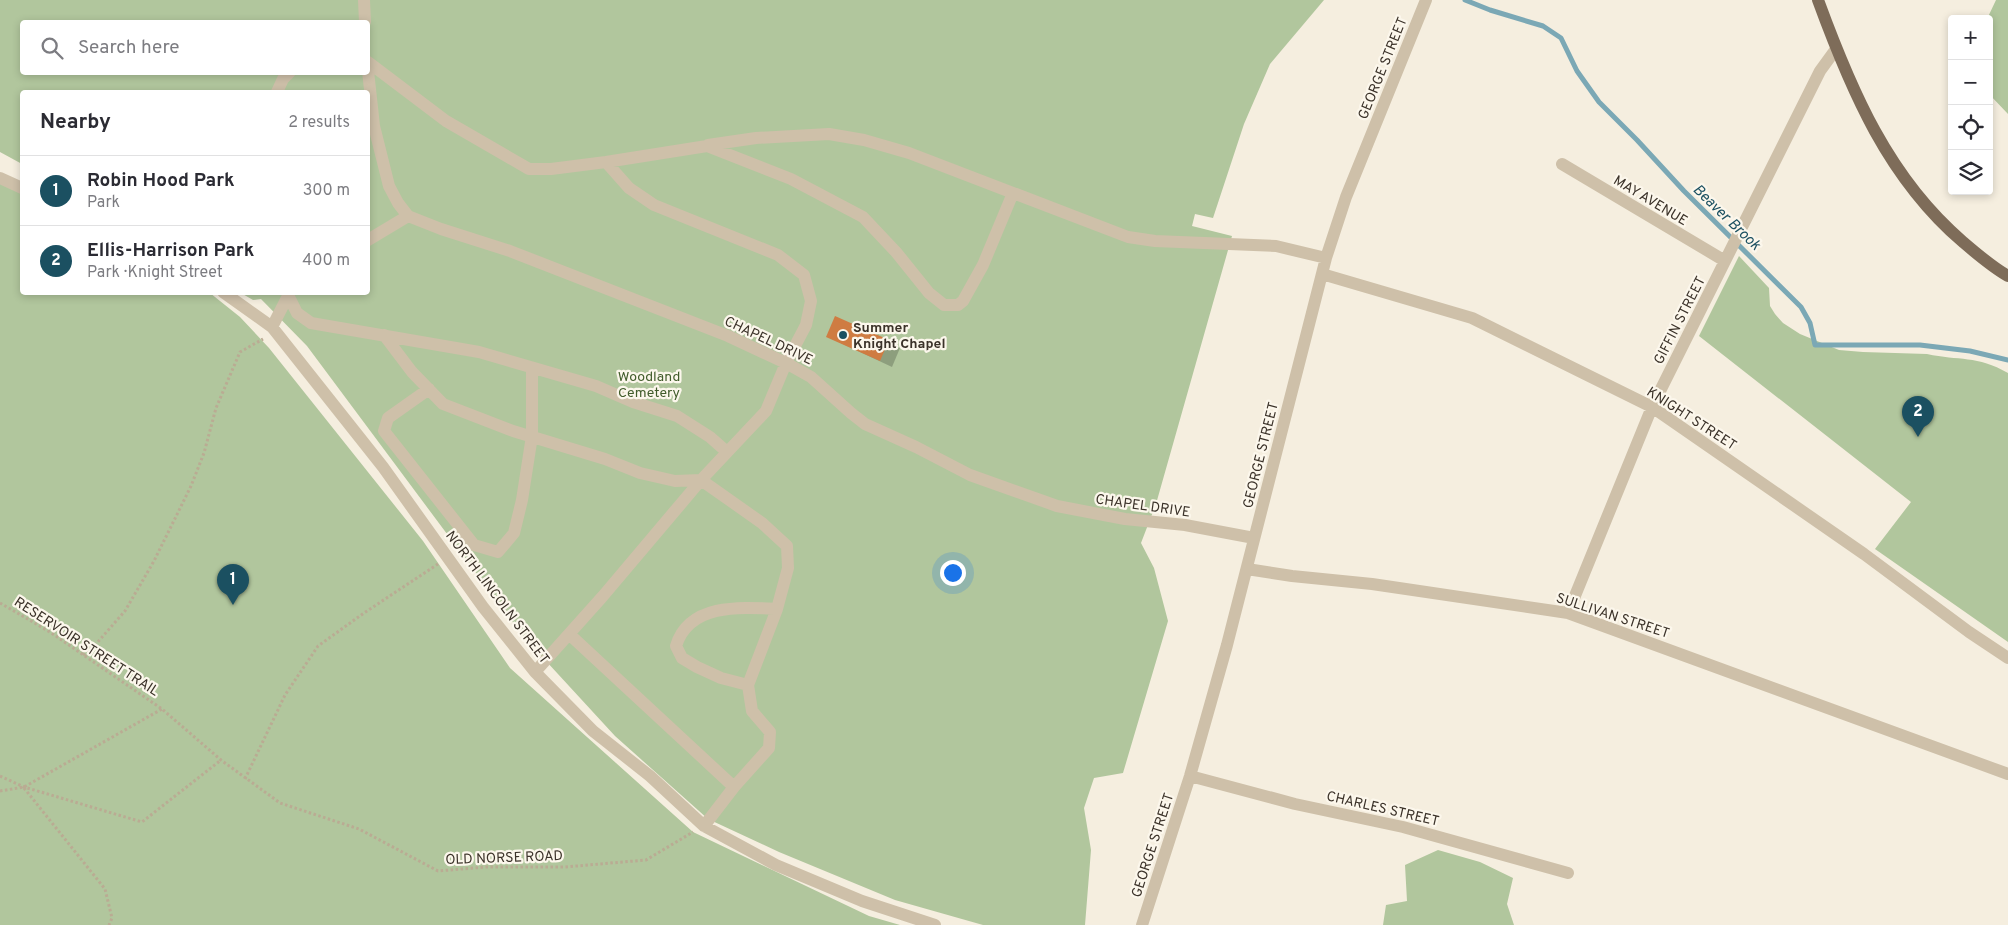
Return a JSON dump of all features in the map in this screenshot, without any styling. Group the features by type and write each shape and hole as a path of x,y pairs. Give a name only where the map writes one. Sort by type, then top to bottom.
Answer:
{"main road":[{"path":"1818,0 1836,50 1865,114 1882,147 1901,176 1942,224 2008,276"}],"street":[{"path":"364,0 365,20"},
{"name":"GEORGE STREET","path":"1142,925 1190,776 1247,568 1326,258 1346,197 1426,0"},
{"name":"GIFFIN STREET","path":"1568,613 1652,407 1820,71 1836,50"},
{"path":"370,64 446,121 528,169 551,169 606,162 756,138 829,134 864,140 909,153 1128,237 1154,241 1276,246 1326,258"},
{"path":"278,90 283,78 286,75"},
{"path":"368,75 374,126 389,186 398,204 408,216 370,239"},
{"path":"370,134 374,126"},
{"path":"707,146 791,179 863,217 896,252 930,293 944,305 958,305 963,301 983,265 1013,193"},
{"path":"535,672 701,480 766,411 786,362 806,325 811,301 804,275 778,255 654,205 629,188 606,162"},
{"name":"MAY AVENUE","path":"1562,164 1728,255"},
{"path":"0,178 20,187"},
{"name":"CHAPEL DRIVE","path":"408,216 520,255 728,336 786,362 811,376 851,413 866,424 970,475 1057,506 1125,519 1185,526 1254,538"},
{"name":"KNIGHT STREET","path":"1322,274 1472,318 1652,407 1864,554 1969,632 2008,658"},
{"name":"NORTH LINCOLN STREET","path":"227,295 272,327 383,467 483,606 535,672 593,731 650,776 704,826 776,865 862,901 934,925"},
{"path":"272,327 288,295"},
{"path":"289,295 297,314 311,323 479,352 596,386 633,402 677,416 710,437 727,452"},
{"path":"384,335 412,372 443,404 532,436 605,459 640,473 675,481 701,480 762,523 787,546 788,568 777,609 748,685 752,711 770,732 769,748 734,787 704,826"},
{"path":"429,390 388,418 384,431 474,545 498,552 514,533 522,500 532,436 532,368"},
{"name":"SULLIVAN STREET","path":"1247,568 1568,613 2008,774"},
{"path":"748,685 721,678 682,658 676,646 680,633 691,620 707,614 740,607 777,609"},
{"path":"569,634 734,787"},
{"name":"CHARLES STREET","path":"1190,776 1295,804 1404,827 1568,873"}],"path":[{"path":"83,654 96,644 125,611 154,561 191,486 204,453 216,408 240,352 263,340 272,327"},
{"path":"245,779 285,695 318,646 433,566 450,559"},
{"name":"RESERVOIR STREET TRAIL","path":"0,603 50,632 162,709"},
{"path":"0,791 24,787 162,709"},
{"name":"OLD NORSE ROAD","path":"162,709 221,760 280,803 358,829 438,871 486,867 564,867 646,860 704,826"},
{"path":"0,776 24,787 142,822 221,760"},
{"path":"24,787 105,889 112,918 109,925"}],"green space":[{"name":"Woodland Cemetery","path":"0,0 1324,0 1270,64 1244,124 1213,218 1195,214 1192,226 1232,236 1156,504 1141,543 1154,568 1168,621 1123,773 1094,778 1084,808 1091,850 1085,925 983,925 895,900 779,852 708,819 615,736 523,636 307,346 261,299 253,300 244,295 370,295 370,90 20,90 20,163 0,152"},
{"path":"1996,0 2008,0 2008,114 1993,98 1993,15 1989,15"},
{"path":"0,174 20,185 20,295 212,295 240,317 269,348 423,541 510,668 693,832 869,916 900,925 0,925"},
{"path":"1739,256 1769,288 1770,306 1775,314 1783,323 1800,334 1839,350 1927,354 1968,359 1987,363 2008,373 2008,642 1875,549 1911,502 1699,336"},
{"path":"1438,850 1480,862 1513,878 1507,904 1514,925 1383,925 1386,905 1407,901 1405,865"}],"building":[{"path":"835,316 889,340 880,361 826,337"}],"waterway":[{"name":"Beaver Brook","path":"1465,0 1490,10 1543,26 1561,38 1577,71 1599,102 1684,191 1801,307 1810,323 1815,345 1920,345 1970,351 2008,360"}],"place":[{"name":"Summer Knight Chapel","path":"843,335"},
{"name":"Ellis-Harrison Park","path":"1918,437"},
{"name":"Robin Hood Park","path":"233,605"}]}
